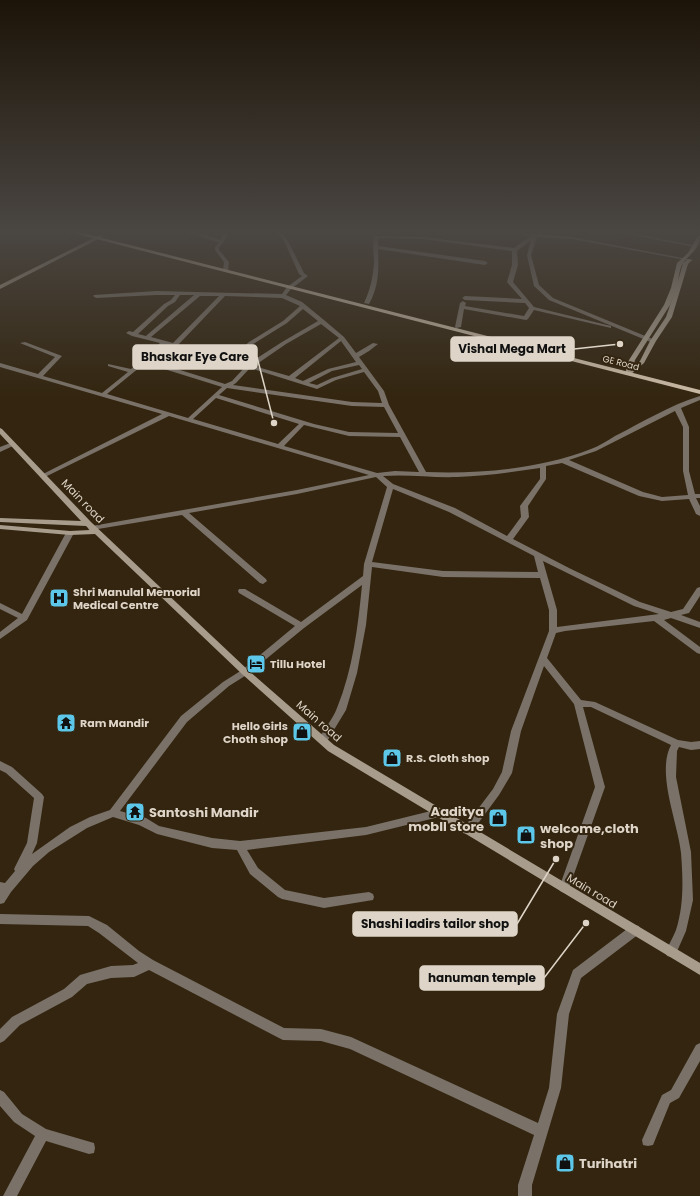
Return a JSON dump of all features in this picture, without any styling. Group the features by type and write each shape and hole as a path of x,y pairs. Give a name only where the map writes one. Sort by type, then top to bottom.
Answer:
{"main road":[{"name":"GE Road","path":"298,288 629,372 700,392"},
{"path":"299,288 367,303 629,372 700,388"}],"street":[{"path":"282,296 289,288"},
{"path":"367,303 374,288"},
{"path":"515,288 532,308 635,333"},
{"path":"539,288 551,299 653,341"},
{"path":"629,372 632,360 667,305 674,288"},
{"path":"629,372 642,362 668,316 679,288"},
{"path":"179,293 173,301 166,305 132,334 249,366 317,387 334,379 366,370"},
{"path":"96,296 179,293 282,296 303,306 342,338 356,356 359,363 381,391 386,405 424,474"},
{"path":"146,338 155,333 166,321 182,310 199,294"},
{"path":"174,346 224,294"},
{"path":"458,327 465,295 525,301"},
{"path":"231,361 251,343 285,322 303,306"},
{"path":"462,307 526,318 532,308"},
{"path":"189,420 226,386 234,382 249,366 284,343 322,321"},
{"path":"290,379 342,338"},
{"path":"23,343 59,356 39,377"},
{"path":"103,395 164,343"},
{"path":"356,356 375,344"},
{"path":"144,361 226,386 352,404 386,405"},
{"path":"304,383 316,375 344,365 359,363"},
{"path":"0,365 377,475 391,486 452,510 537,555 637,604 700,625"},
{"path":"110,365 132,371"},
{"path":"215,396 303,423 349,434 402,435"},
{"path":"0,527 70,533 297,492 377,475 395,473 456,475 508,471 543,465 594,450 677,407 700,398"},
{"path":"677,407 686,427 686,471 696,496 700,514"},
{"path":"43,476 168,414"},
{"path":"280,447 303,423"},
{"name":"Main road","path":"0,430 92,528 245,672 331,748 700,969"},
{"path":"0,450 13,444"},
{"path":"562,460 648,496 662,500 696,496"},
{"path":"508,540 525,517 524,506 543,479 543,465"},
{"path":"323,740 341,710 353,673 362,625 368,564 391,486"},
{"path":"183,512 263,581"},
{"path":"0,520 92,528"},
{"path":"0,636 24,618 70,533"},
{"path":"467,830 496,792 507,773 516,731 553,631 553,610 537,555"},
{"path":"368,564 443,574 543,574"},
{"path":"113,813 184,720 226,684 245,672 301,626 367,577"},
{"path":"553,631 565,628 670,616 686,611 700,590"},
{"path":"242,591 301,626"},
{"path":"0,606 24,618"},
{"path":"656,618 700,651"},
{"path":"543,658 578,703 600,787 564,888"},
{"path":"578,703 592,704 676,743 691,746 700,745"},
{"path":"671,952 681,931 688,900 686,852 672,777 672,752 676,743"},
{"path":"0,765 9,770 39,797 32,843 24,862 4,887 0,899"},
{"path":"4,887 36,856 75,830 101,816 113,813 142,821 157,830 212,843 240,846 366,831 439,813"},
{"path":"240,846 254,871 282,894 324,903 369,897"},
{"path":"0,919 89,921 103,929 135,955 149,964 283,1034 321,1035 351,1043 542,1132"},
{"path":"525,1196 525,1185 555,1088 563,1014 577,974 635,930"},
{"path":"0,1037 16,1021 68,993 84,979 111,972 134,970 149,964"},
{"path":"648,1140 666,1099 675,1094 700,1050"},
{"path":"0,1096 18,1118 43,1134 89,1148"},
{"path":"10,1196 43,1134"}],"place":[{"name":"Vishal Mega Mart","path":"620,344"},
{"name":"Bhaskar Eye Care","path":"274,423"},
{"name":"Shri Manulal Memorial Medical Centre","path":"59,598"},
{"name":"Tillu Hotel","path":"256,664"},
{"name":"Ram Mandir","path":"66,723"},
{"name":"Hello Girls Choth shop","path":"302,732"},
{"name":"R.S. Cloth shop","path":"392,758"},
{"name":"Santoshi Mandir","path":"135,812"},
{"name":"Aaditya mobIl store","path":"498,818"},
{"name":"welcome,cloth shop","path":"526,835"},
{"name":"Shashi ladirs tailor shop","path":"556,859"},
{"name":"hanuman temple","path":"586,923"},
{"name":"Turihatri","path":"565,1163"}]}
